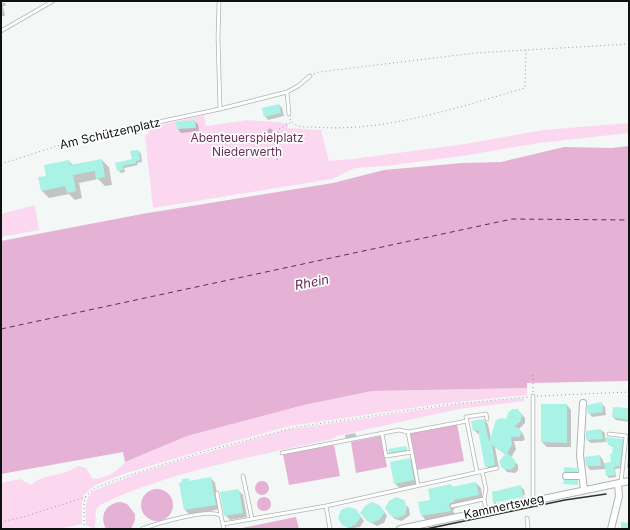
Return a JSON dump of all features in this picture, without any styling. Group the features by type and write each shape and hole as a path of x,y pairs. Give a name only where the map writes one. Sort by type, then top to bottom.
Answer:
{"street":[{"path":"583,403 580,455 584,490"},
{"path":"566,476 582,476"},
{"name":"Kammertsweg","path":"400,529 629,481"},
{"path":"611,529 619,496 620,484"}],"lane":[{"path":"1,31 53,1"},
{"path":"219,1 218,38 220,109"},
{"name":"Am Schützenplatz","path":"136,127 220,109 287,92 298,86 310,76"},
{"path":"287,92 289,114"},
{"path":"533,396 533,501"},
{"path":"477,472 466,418 486,414 487,419"},
{"path":"282,453 399,430 408,432 467,421"},
{"path":"408,432 418,485"},
{"path":"382,434 386,456 412,452"},
{"path":"608,434 626,436 620,484"},
{"path":"223,524 326,506 497,468"},
{"path":"482,471 486,489 484,499 486,511"},
{"path":"243,476 252,519"},
{"path":"217,493 224,529"},
{"path":"452,506 484,499"},
{"path":"326,506 330,529"},
{"path":"142,529 180,518 215,513 221,516"},
{"path":"527,518 528,529"}],"path":[{"path":"310,76 319,72 475,53 629,44"},
{"path":"289,114 291,122 299,126 335,129 405,120 432,114 525,88 526,49"},
{"path":"277,160 280,153 278,130 291,122"},
{"name":"Am Schützenplatz","path":"1,164 76,140 136,127"},
{"path":"533,374 533,396"},
{"path":"1,522 23,517 86,496 96,488 127,476 278,431 445,405 533,396 629,392"},
{"path":"84,529 84,502 86,496"}],"green space":[{"name":"Abenteuerspielplatz Niederwerth","path":"204,115 206,126 248,120 288,123 288,128 321,130 329,161 465,144 543,130 629,123 629,133 539,143 462,156 385,166 355,168 332,179 153,208 145,135 149,134 148,128"},
{"path":"35,205 39,230 1,237 1,214"},
{"path":"527,388 527,395 439,404 290,426 126,473 95,485 84,495 82,502 82,524 56,529 1,529 1,483 20,479 31,485 42,478 72,470 78,466 86,468 93,479 103,477 115,472 125,462 187,436 304,405 372,391"},
{"path":"524,398 524,401 459,409 337,436 332,439 185,473 156,482 100,505 96,510 95,529 86,525 86,503 93,491 136,474 184,459 286,430 459,404"}],"water":[{"name":"Rhein","path":"629,146 629,381 527,383 527,388 372,391 304,405 187,436 125,462 123,452 1,474 1,241 142,214 333,183 384,170 462,163 501,162 564,147 612,148"},
{"path":"457,424 464,461 417,470 410,433"},
{"path":"381,436 387,467 356,473 351,442"},
{"path":"334,445 340,476 289,485 283,454"},
{"path":"262,481 267,483 269,488 267,493 262,495 257,493 255,488 257,483"},
{"path":"154,489 160,489 170,496 173,505 172,511 166,518 160,521 154,521 144,514 141,508 141,502 148,492"},
{"path":"264,497 269,499 271,504 269,509 264,511 259,509 257,504 259,499"},
{"path":"121,502 127,504 135,514 135,520 131,529 106,529 103,519 105,511 111,505"},
{"path":"296,517 299,529 237,529"}],"building":[{"path":"279,104 281,113 264,117 262,108"},
{"path":"195,120 196,128 177,129 176,122"},
{"path":"139,150 140,160 136,161 136,163 123,166 123,170 117,171 115,163 132,159 130,151"},
{"path":"102,159 105,177 96,179 95,171 73,175 76,191 67,193 65,186 41,191 38,177 46,176 44,165 69,160 70,165"},
{"path":"602,402 603,412 588,414 587,405"},
{"path":"541,404 567,404 567,443 541,442"},
{"path":"613,407 629,408 629,420 612,417"},
{"path":"512,409 518,409 522,416 520,422 514,426 520,429 521,434 519,437 511,437 512,445 507,453 515,460 515,466 510,470 502,468 499,462 505,454 492,445 495,465 485,467 478,430 473,431 471,421 484,419 489,442 496,420 501,418 506,419 508,413"},
{"path":"601,429 603,439 586,440 586,431"},
{"path":"606,437 623,439 620,466 614,467 615,475 606,476 604,463 611,462 610,454 612,454 613,445 608,445 608,442 605,442"},
{"path":"406,446 407,450 389,453 388,449"},
{"path":"600,455 601,466 586,466 585,457"},
{"path":"410,458 414,480 394,484 390,462"},
{"path":"564,467 577,468 577,472 564,472"},
{"path":"211,477 216,505 184,510 179,483 182,482 182,479 189,478 189,481"},
{"path":"564,480 578,480 578,485 563,484"},
{"path":"476,482 479,495 454,500 454,502 450,503 449,505 451,511 421,516 418,502 430,500 428,489 451,484 451,487"},
{"path":"521,485 523,497 493,503 492,492"},
{"path":"239,489 243,513 224,516 220,492"},
{"path":"396,497 404,500 407,507 405,515 397,518 390,515 385,508 389,501"},
{"path":"372,502 379,505 385,512 380,519 373,523 366,520 360,513 365,506"},
{"path":"348,507 356,509 361,517 356,524 349,528 342,525 338,518 341,510"},
{"path":"621,522 629,523 629,529 621,529"}],"ferry route":[{"path":"1,329 512,219 629,220"}],"railway":[{"path":"426,529 565,500 606,494"}]}
